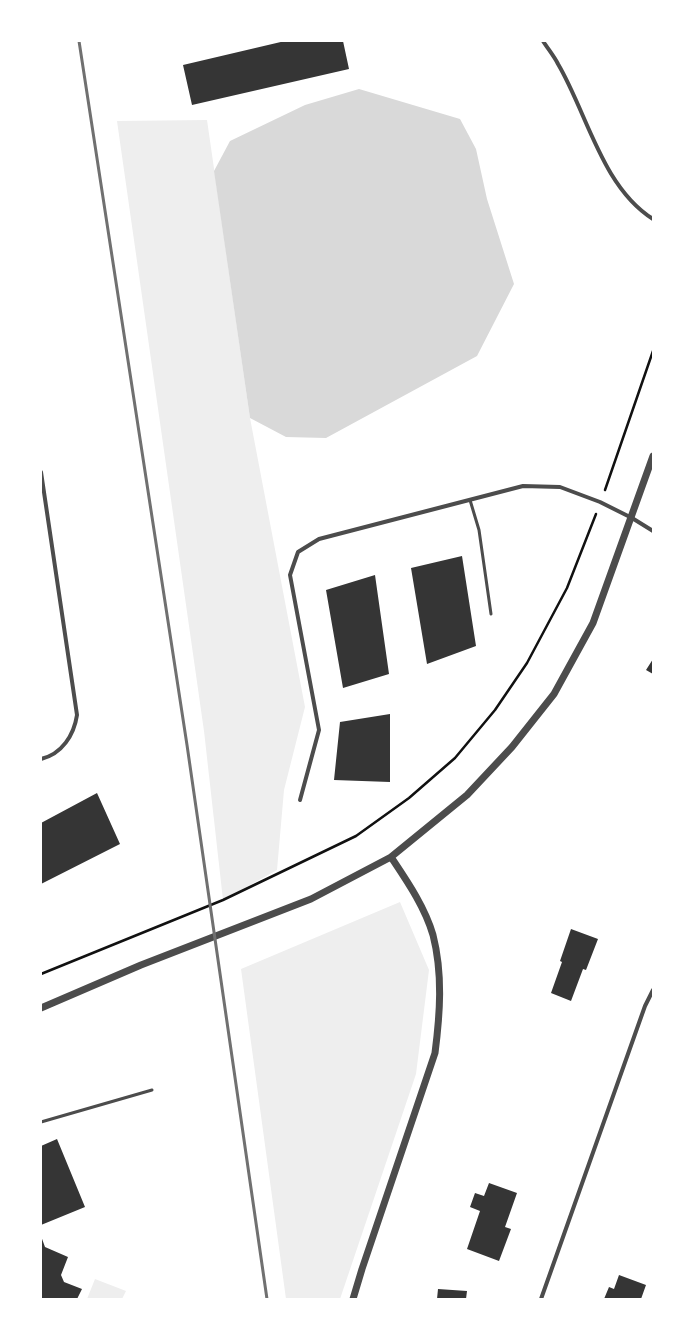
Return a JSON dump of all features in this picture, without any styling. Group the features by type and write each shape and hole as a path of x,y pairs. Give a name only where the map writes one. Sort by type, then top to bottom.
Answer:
{"street":[{"path":"543,41 558,64 607,167 626,195 653,219"},
{"path":"41,1008 141,965 311,899 391,857 426,830 467,795 512,747 554,694 593,623 632,518 653,456"},
{"path":"41,472 77,715 75,728 64,746 51,756 41,759"},
{"path":"300,800 319,730 290,575 298,552 319,539 523,486 560,487 600,502 632,518 653,531"},
{"path":"353,1299 436,1053 439,1019 440,975 432,934 416,895 391,857"},
{"path":"541,1299 645,1006 653,990"}],"lane":[{"path":"470,500 480,530 491,614"},
{"path":"41,1122 152,1090"}],"path":[{"path":"41,974 223,900 356,836 409,798 455,758 495,710 527,663 567,588 600,502 653,351"}],"shaded area":[{"path":"359,89 460,119 476,149 487,199 514,284 477,356 326,438 286,437 250,418 214,171 230,141 305,105"},
{"path":"207,120 250,418 305,707 284,790 277,870 223,900 204,731 117,121"},
{"path":"400,902 429,970 416,1074 340,1299 286,1299 241,969"},
{"path":"95,1279 126,1291 122,1299 87,1299"}],"building":[{"path":"285,41 343,41 349,69 192,105 183,65"},
{"path":"462,556 476,646 427,664 411,568"},
{"path":"375,575 389,674 343,688 326,590"},
{"path":"653,659 653,674 646,670"},
{"path":"390,714 390,782 334,780 340,722"},
{"path":"97,793 120,844 41,884 41,823"},
{"path":"571,929 598,939 586,970 583,969 571,1001 551,993 562,962 560,961"},
{"path":"57,1139 85,1207 41,1225 41,1146"},
{"path":"489,1183 517,1193 505,1227 511,1229 499,1261 467,1249 480,1211 470,1207 475,1193 484,1196"},
{"path":"41,1236 45,1247 68,1257 61,1275 64,1282 82,1289 77,1299 41,1299"},
{"path":"619,1275 646,1285 641,1299 604,1299 609,1287 614,1289"},
{"path":"438,1289 467,1291 466,1299 437,1299"}],"railway":[{"path":"79,41 187,745 267,1299"}]}
